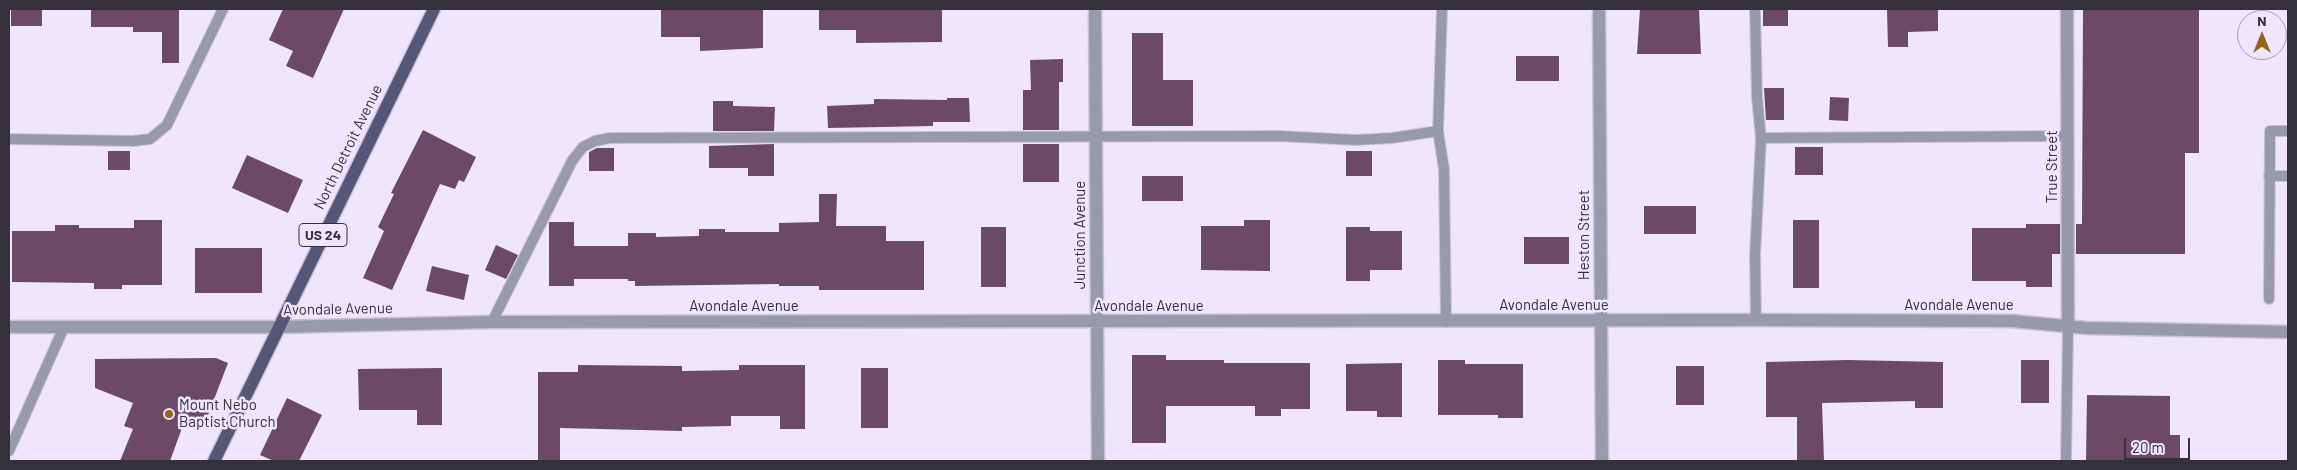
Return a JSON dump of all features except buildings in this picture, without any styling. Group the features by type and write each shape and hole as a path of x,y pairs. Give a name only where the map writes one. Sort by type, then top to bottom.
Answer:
{"main road":[{"name":"North Detroit Avenue","path":"214,461 434,9"}],"street":[{"name":"Junction Avenue","path":"1095,9 1098,461"},
{"name":"Heston Street","path":"1599,9 1602,461"},
{"name":"True Street","path":"2067,9 2068,325"},
{"name":"Avondale Avenue","path":"9,327 278,327 492,322 1097,323 1756,320 2012,321 2086,328 2288,332"}],"lane":[{"path":"9,139 134,141 150,139 167,125 224,9"},
{"path":"1442,9 1438,131 1444,169 1446,322"},
{"path":"1755,9 1757,98 1761,138 1755,255 1756,320"},
{"path":"492,322 572,161 584,147 595,141 610,138 1279,136 1356,140 1392,138 1438,131"},
{"path":"2269,298 2270,131 2288,131"},
{"path":"1761,138 2068,136"},
{"path":"2269,176 2288,176"},
{"path":"2066,461 2068,325"},
{"path":"9,451 64,327"}],"place":[{"name":"Mount Nebo Baptist Church","path":"169,414"}]}
